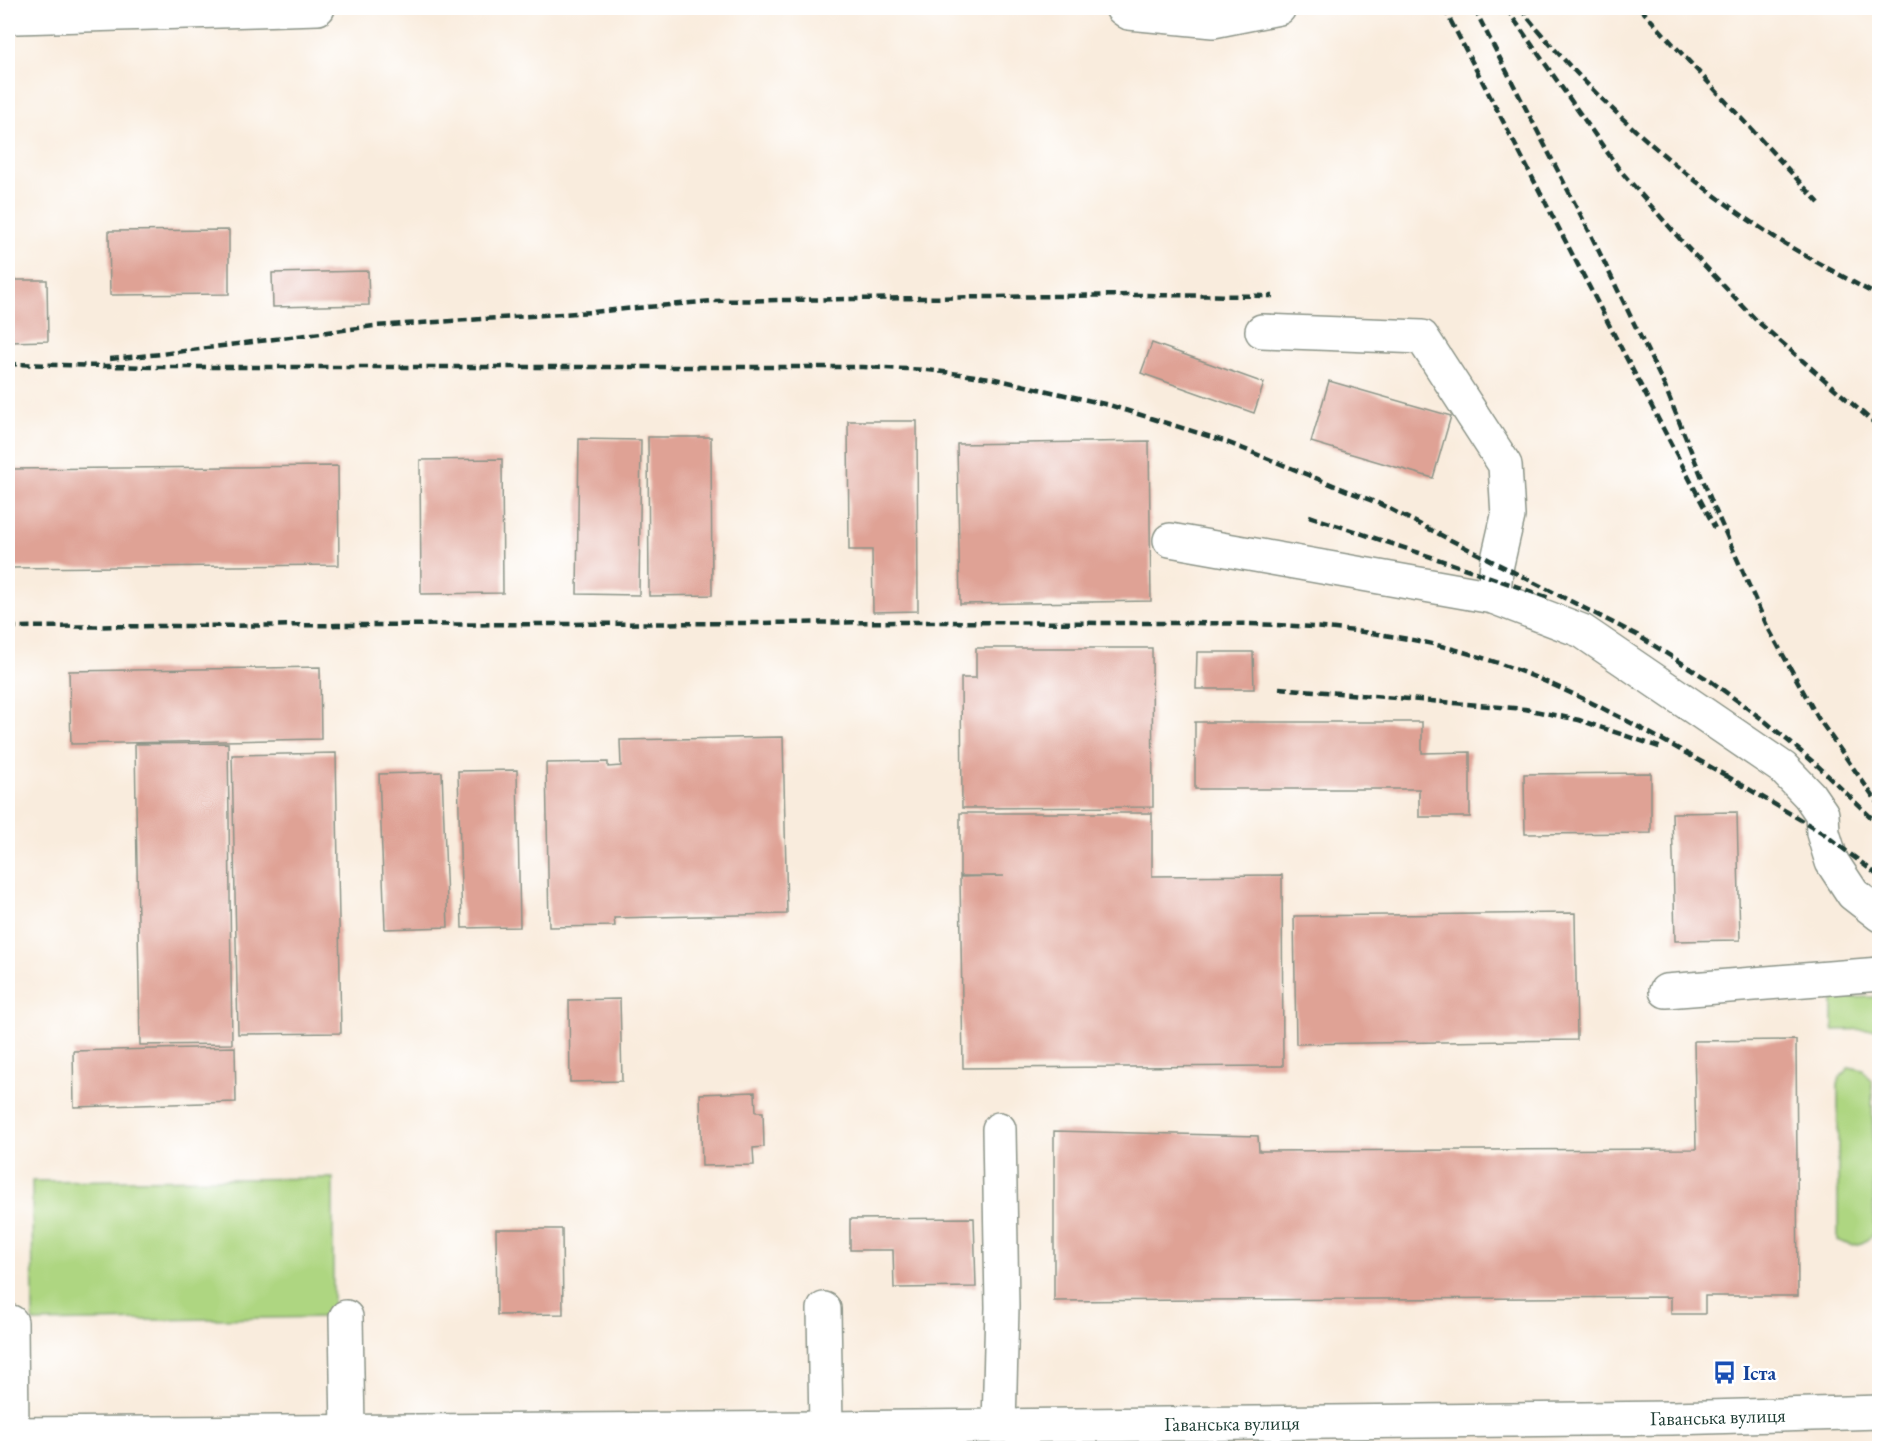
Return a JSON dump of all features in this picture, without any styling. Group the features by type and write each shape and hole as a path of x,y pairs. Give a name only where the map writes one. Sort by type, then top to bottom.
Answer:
{"street":[{"path":"17,17 318,8"},
{"path":"1122,8 1129,13 1213,21 1279,8"},
{"path":"1262,331 1422,337 1506,465 1508,516 1497,564 1493,597"},
{"path":"1170,540 1493,597 1582,631 1783,768 1809,795 1822,814 1823,833 1832,862 1852,894 1880,915"},
{"path":"1666,991 1880,974"},
{"path":"999,1129 1002,1307 999,1426"},
{"path":"824,1310 826,1428"},
{"path":"346,1317 348,1431"},
{"path":"10,1434 11,1322"},
{"name":"Гаванська вулиця","path":"10,1434 999,1426 1672,1418 1880,1412"}],"green space":[{"path":"1879,997 1879,1029 1833,1030 1833,998"},
{"path":"1849,1067 1863,1070 1872,1082 1874,1233 1862,1243 1853,1245 1838,1240 1838,1085 1840,1077"},
{"path":"333,1178 333,1317 33,1322 32,1181"}],"building":[{"path":"229,230 229,294 110,295 109,231"},
{"path":"368,271 369,305 273,307 272,273"},
{"path":"8,280 47,280 48,341 8,342"},
{"path":"1152,343 1264,383 1254,413 1141,373"},
{"path":"1329,381 1451,416 1433,478 1311,442"},
{"path":"848,421 917,421 918,611 873,612 872,550 849,550"},
{"path":"648,437 711,437 712,595 649,596"},
{"path":"579,439 641,440 639,595 577,594"},
{"path":"1149,441 1151,601 960,604 957,444"},
{"path":"502,459 503,593 421,594 420,460"},
{"path":"338,466 339,565 8,568 8,469"},
{"path":"976,648 1152,648 1153,807 962,808 961,678 976,678"},
{"path":"1197,652 1253,652 1254,689 1196,689"},
{"path":"320,667 321,739 71,744 69,671"},
{"path":"1195,722 1422,722 1422,753 1470,752 1470,817 1419,817 1419,789 1195,789"},
{"path":"783,737 787,914 614,918 615,926 549,927 546,763 608,762 608,767 621,766 620,740"},
{"path":"228,743 232,1044 140,1045 135,744"},
{"path":"336,753 341,1033 238,1034 232,755"},
{"path":"517,770 520,927 462,928 458,771"},
{"path":"442,772 448,927 385,929 379,774"},
{"path":"1651,773 1651,833 1525,834 1524,774"},
{"path":"1737,812 1740,940 1675,941 1672,813"},
{"path":"960,813 1152,813 1152,876 1282,875 1283,1066 963,1068 960,877 1004,876 960,876"},
{"path":"1575,913 1577,1040 1296,1044 1294,916"},
{"path":"620,999 622,1081 570,1082 569,1000"},
{"path":"1796,1040 1798,1296 1705,1296 1705,1314 1671,1314 1671,1297 1054,1301 1054,1131 1258,1136 1259,1151 1696,1149 1694,1041"},
{"path":"235,1047 236,1102 74,1107 73,1051"},
{"path":"755,1092 756,1112 763,1112 764,1147 753,1148 754,1165 702,1166 700,1094"},
{"path":"974,1218 976,1287 894,1288 893,1250 850,1250 850,1219"},
{"path":"496,1229 562,1229 563,1314 497,1315"}],"railway":[{"path":"1444,8 1715,528"},
{"path":"1474,8 1590,233 1665,387 1714,507 1767,626 1818,718 1880,806"},
{"path":"1506,8 1619,169 1686,246 1757,321 1880,428"},
{"path":"1520,8 1577,74 1609,106 1677,166 1784,243 1880,297"},
{"path":"1640,8 1819,203"},
{"path":"110,359 374,326 592,312 713,301 1130,295 1273,296"},
{"path":"8,364 157,367 863,367 928,370 991,378 1109,405 1224,441 1380,504 1637,635 1712,682 1766,722 1818,766 1880,826"},
{"path":"1309,516 1549,598"},
{"path":"8,627 938,622 1223,623 1339,629 1415,640 1490,660 1597,705 1732,779"},
{"path":"1279,688 1525,709 1579,720 1662,748"},
{"path":"1725,775 1823,833 1880,877"}],"place":[{"name":"Іста","path":"1725,1373"}]}
